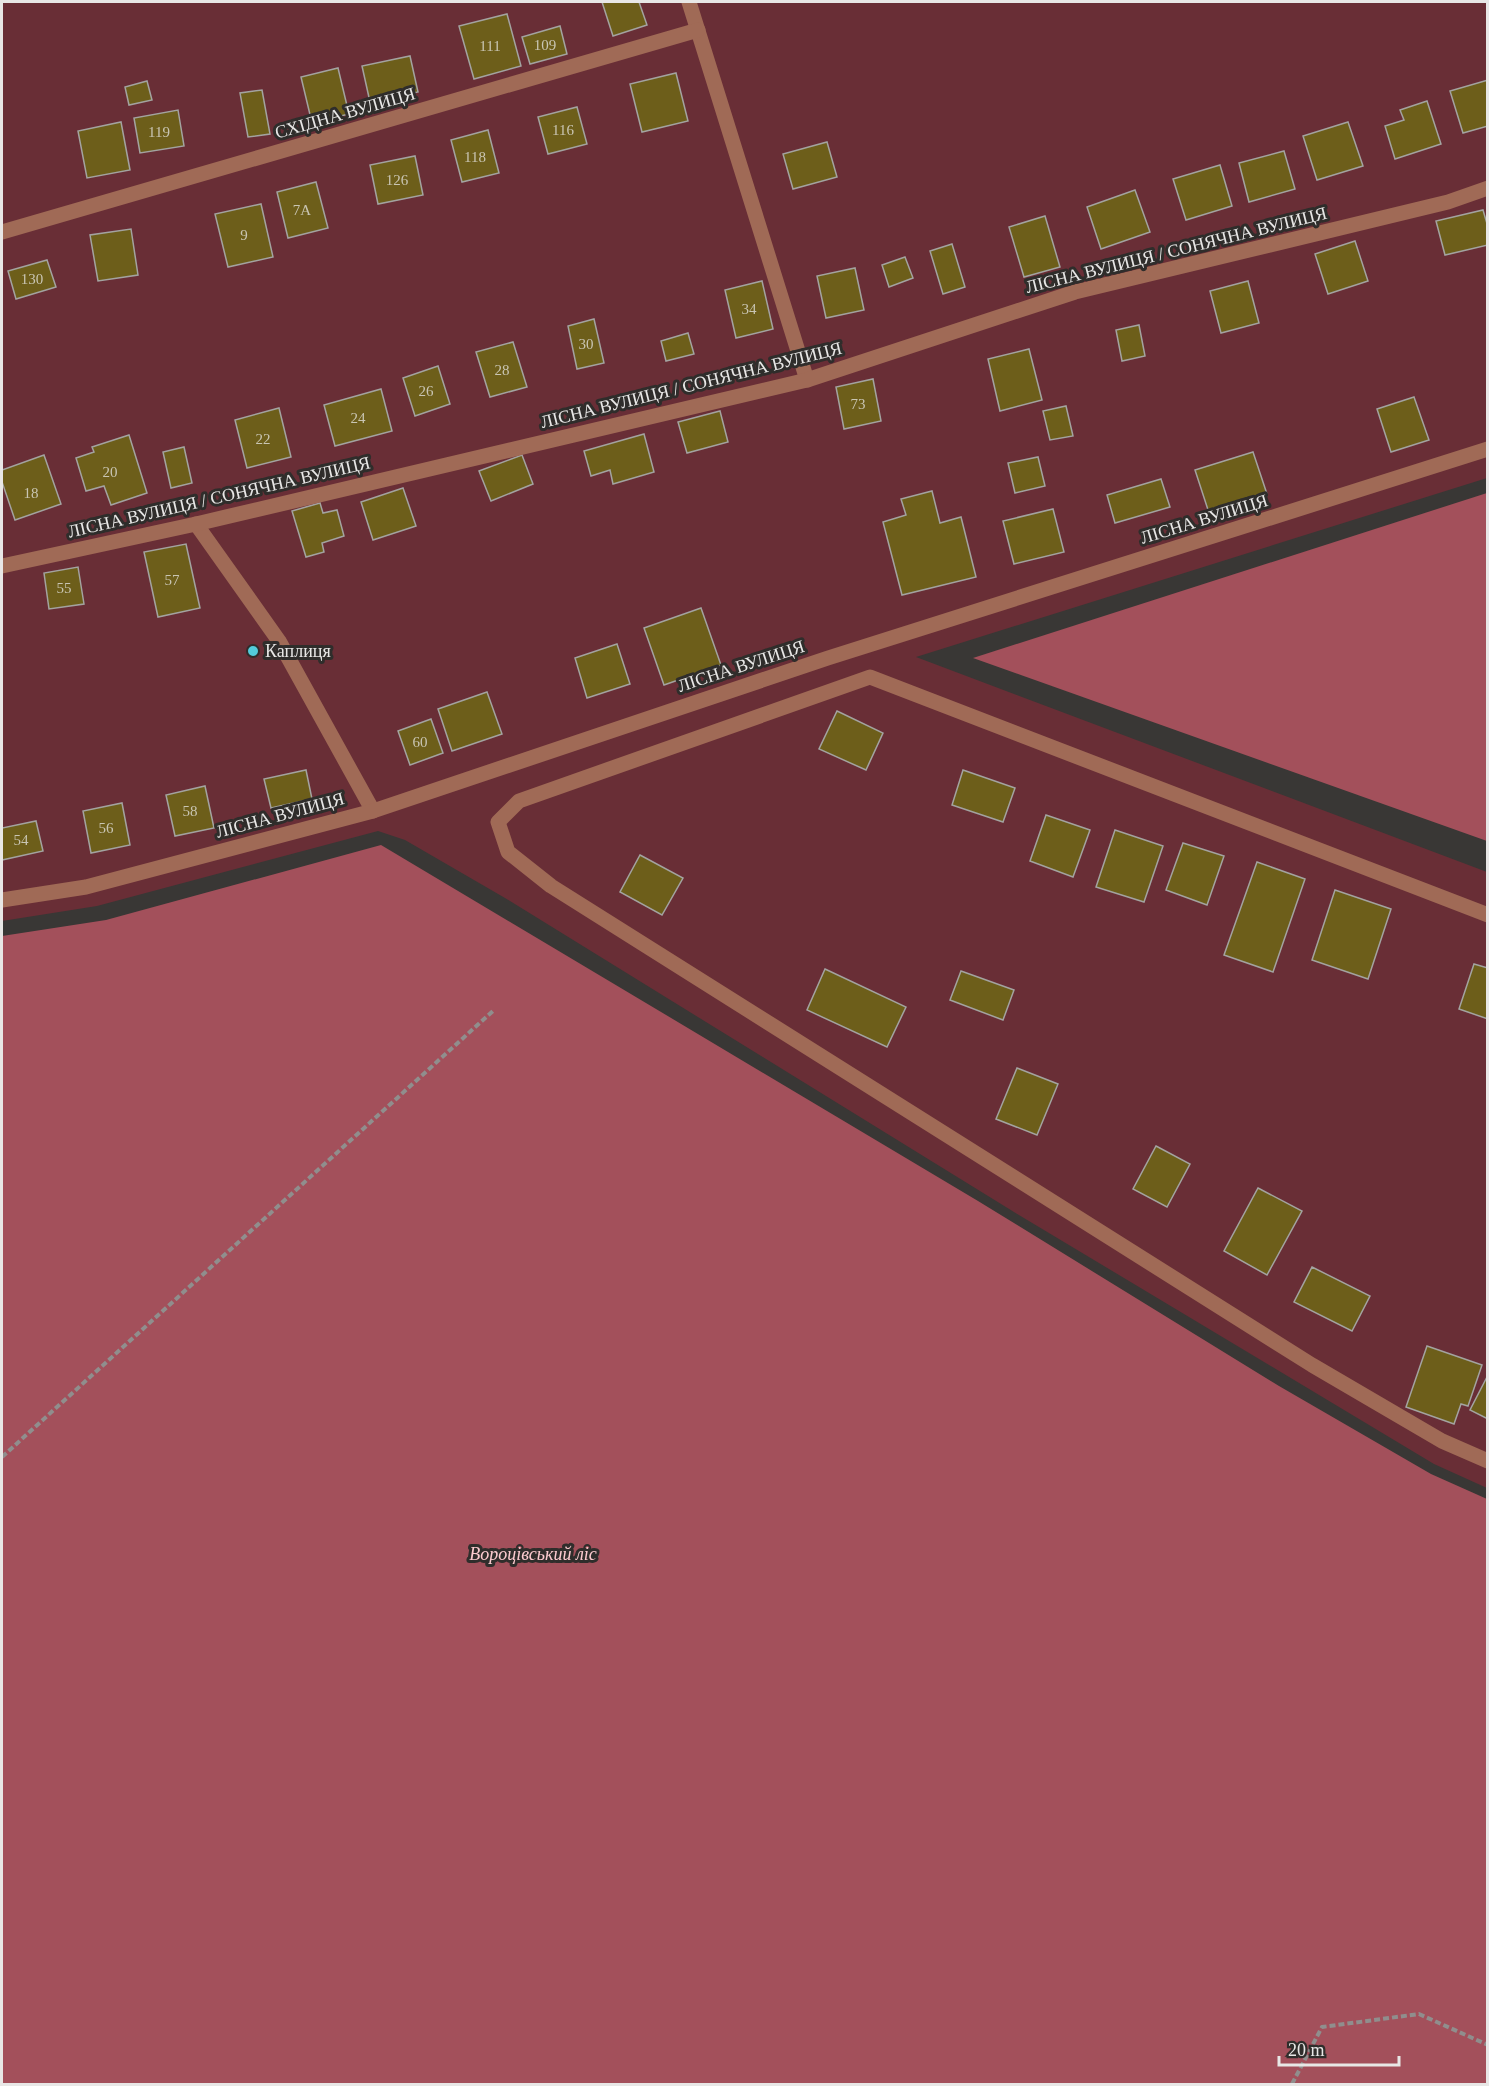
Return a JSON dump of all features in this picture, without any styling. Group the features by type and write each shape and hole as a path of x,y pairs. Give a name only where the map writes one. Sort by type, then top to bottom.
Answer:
{"street":[{"path":"689,2 807,380"},
{"name":"СХІДНА ВУЛИЦЯ","path":"2,232 698,30"},
{"name":"ЛІСНА ВУЛИЦЯ / СОНЯЧНА ВУЛИЦЯ","path":"2,566 196,524 807,380 1075,292 1448,202 1488,188"},
{"name":"ЛІСНА ВУЛИЦЯ","path":"2,900 86,887 374,811 828,658 1488,449"},
{"path":"196,524 279,640 374,811"},
{"path":"1488,915 870,677 519,801 498,822 508,852 551,886 1312,1365 1442,1441 1488,1461"}],"path":[{"path":"2,1457 494,1010"},
{"path":"1292,2085 1322,2027 1419,2014 1488,2045"}],"shaded area":[{"path":"2,2 1487,2 1487,478 916,657 1487,872 1487,1488 1434,1464 1014,1212 505,898 405,840 378,831 97,906 2,921"}],"green space":[{"path":"1487,493 1487,841 973,658"},
{"name":"Вороцівський ліс","path":"381,845 978,1201 1279,1386 1431,1474 1487,1499 1487,2084 2,2084 2,936 106,920"}],"building":[{"path":"602,2 639,2 647,25 613,36"},
{"path":"507,14 521,66 474,79 459,26"},
{"path":"560,26 567,54 530,64 522,37"},
{"path":"410,56 418,92 370,102 362,66"},
{"path":"338,68 349,114 312,123 301,77"},
{"path":"676,73 688,121 642,132 630,84"},
{"path":"1488,80 1488,126 1463,133 1450,91"},
{"path":"147,81 152,100 129,105 125,87"},
{"path":"262,90 270,134 248,137 240,93"},
{"path":"1427,101 1441,144 1395,159 1385,126 1404,120 1400,110"},
{"path":"577,107 587,144 548,154 538,117"},
{"path":"178,110 184,146 140,153 134,118"},
{"path":"121,122 130,170 87,178 78,131"},
{"path":"1348,122 1363,166 1317,180 1303,136"},
{"path":"488,130 499,173 462,182 451,140"},
{"path":"827,142 837,177 793,189 783,154"},
{"path":"1284,151 1295,189 1249,202 1239,163"},
{"path":"415,156 423,195 378,204 370,165"},
{"path":"1220,165 1232,206 1186,220 1173,179"},
{"path":"316,182 328,228 288,238 277,192"},
{"path":"1135,190 1150,232 1101,249 1087,207"},
{"path":"261,204 273,257 228,267 215,214"},
{"path":"1483,210 1488,227 1488,245 1445,255 1436,221"},
{"path":"1045,216 1060,267 1024,277 1009,227"},
{"path":"131,229 138,275 98,281 90,235"},
{"path":"1355,241 1368,281 1328,294 1315,254"},
{"path":"952,244 965,287 943,294 930,251"},
{"path":"905,257 913,278 889,287 882,265"},
{"path":"47,260 56,287 16,299 8,271"},
{"path":"855,268 864,310 826,318 817,276"},
{"path":"762,281 773,329 736,338 725,290"},
{"path":"1248,281 1259,323 1221,333 1210,291"},
{"path":"594,319 604,363 577,369 568,326"},
{"path":"1139,325 1145,356 1122,361 1116,330"},
{"path":"688,333 694,354 666,361 661,341"},
{"path":"513,342 527,387 490,397 476,352"},
{"path":"1029,349 1042,400 1000,411 988,359"},
{"path":"438,366 450,404 415,416 403,378"},
{"path":"873,379 881,421 844,429 836,387"},
{"path":"381,389 392,431 335,446 324,405"},
{"path":"1414,397 1429,440 1391,452 1377,409"},
{"path":"1066,406 1073,436 1050,440 1043,411"},
{"path":"279,408 291,457 247,468 235,420"},
{"path":"720,411 728,442 687,453 678,422"},
{"path":"644,434 654,472 613,484 610,470 591,476 584,451"},
{"path":"129,435 147,493 111,505 104,486 86,491 76,458 94,452 92,447"},
{"path":"184,447 192,483 171,488 163,452"},
{"path":"1253,452 1267,494 1242,502 1245,511 1212,522 1195,470"},
{"path":"44,455 61,504 15,520 2,482 2,470"},
{"path":"522,455 533,484 491,501 479,471"},
{"path":"1038,457 1045,486 1015,493 1008,463"},
{"path":"1161,479 1170,507 1115,523 1107,495"},
{"path":"403,488 416,526 373,540 361,502"},
{"path":"932,491 940,523 961,517 976,577 902,595 883,522 906,515 901,499"},
{"path":"320,503 323,513 337,510 344,536 322,543 324,552 306,557 292,511"},
{"path":"1053,509 1064,552 1014,564 1003,521"},
{"path":"186,544 200,608 158,617 144,552"},
{"path":"78,567 84,604 49,609 44,573"},
{"path":"701,608 721,665 664,685 644,628"},
{"path":"617,644 630,684 587,698 575,658"},
{"path":"487,692 502,734 452,751 438,709"},
{"path":"837,711 883,733 866,770 819,749"},
{"path":"431,719 443,753 410,765 398,731"},
{"path":"306,770 312,799 271,808 264,779"},
{"path":"963,770 1015,788 1003,822 952,805"},
{"path":"205,786 214,828 175,836 166,795"},
{"path":"122,803 130,845 91,853 83,811"},
{"path":"1046,815 1090,830 1073,877 1030,861"},
{"path":"36,821 43,851 2,860 2,828"},
{"path":"1115,830 1163,846 1144,902 1096,887"},
{"path":"1183,843 1224,856 1207,905 1166,890"},
{"path":"640,855 683,878 662,915 620,892"},
{"path":"1257,862 1305,879 1273,972 1224,955"},
{"path":"1335,890 1391,909 1368,979 1312,960"},
{"path":"1474,964 1488,968 1488,1019 1459,1009"},
{"path":"825,969 906,1007 887,1047 807,1010"},
{"path":"961,971 1014,990 1003,1020 950,1000"},
{"path":"1017,1068 1058,1084 1037,1135 996,1119"},
{"path":"1156,1146 1190,1164 1167,1207 1133,1189"},
{"path":"1258,1188 1302,1211 1267,1275 1224,1251"},
{"path":"1312,1267 1370,1296 1352,1331 1294,1302"},
{"path":"1427,1346 1482,1365 1468,1406 1461,1404 1454,1424 1406,1407"},
{"path":"1488,1375 1488,1419 1470,1410"}],"place":[{"name":"Каплиця","path":"253,651"}]}
